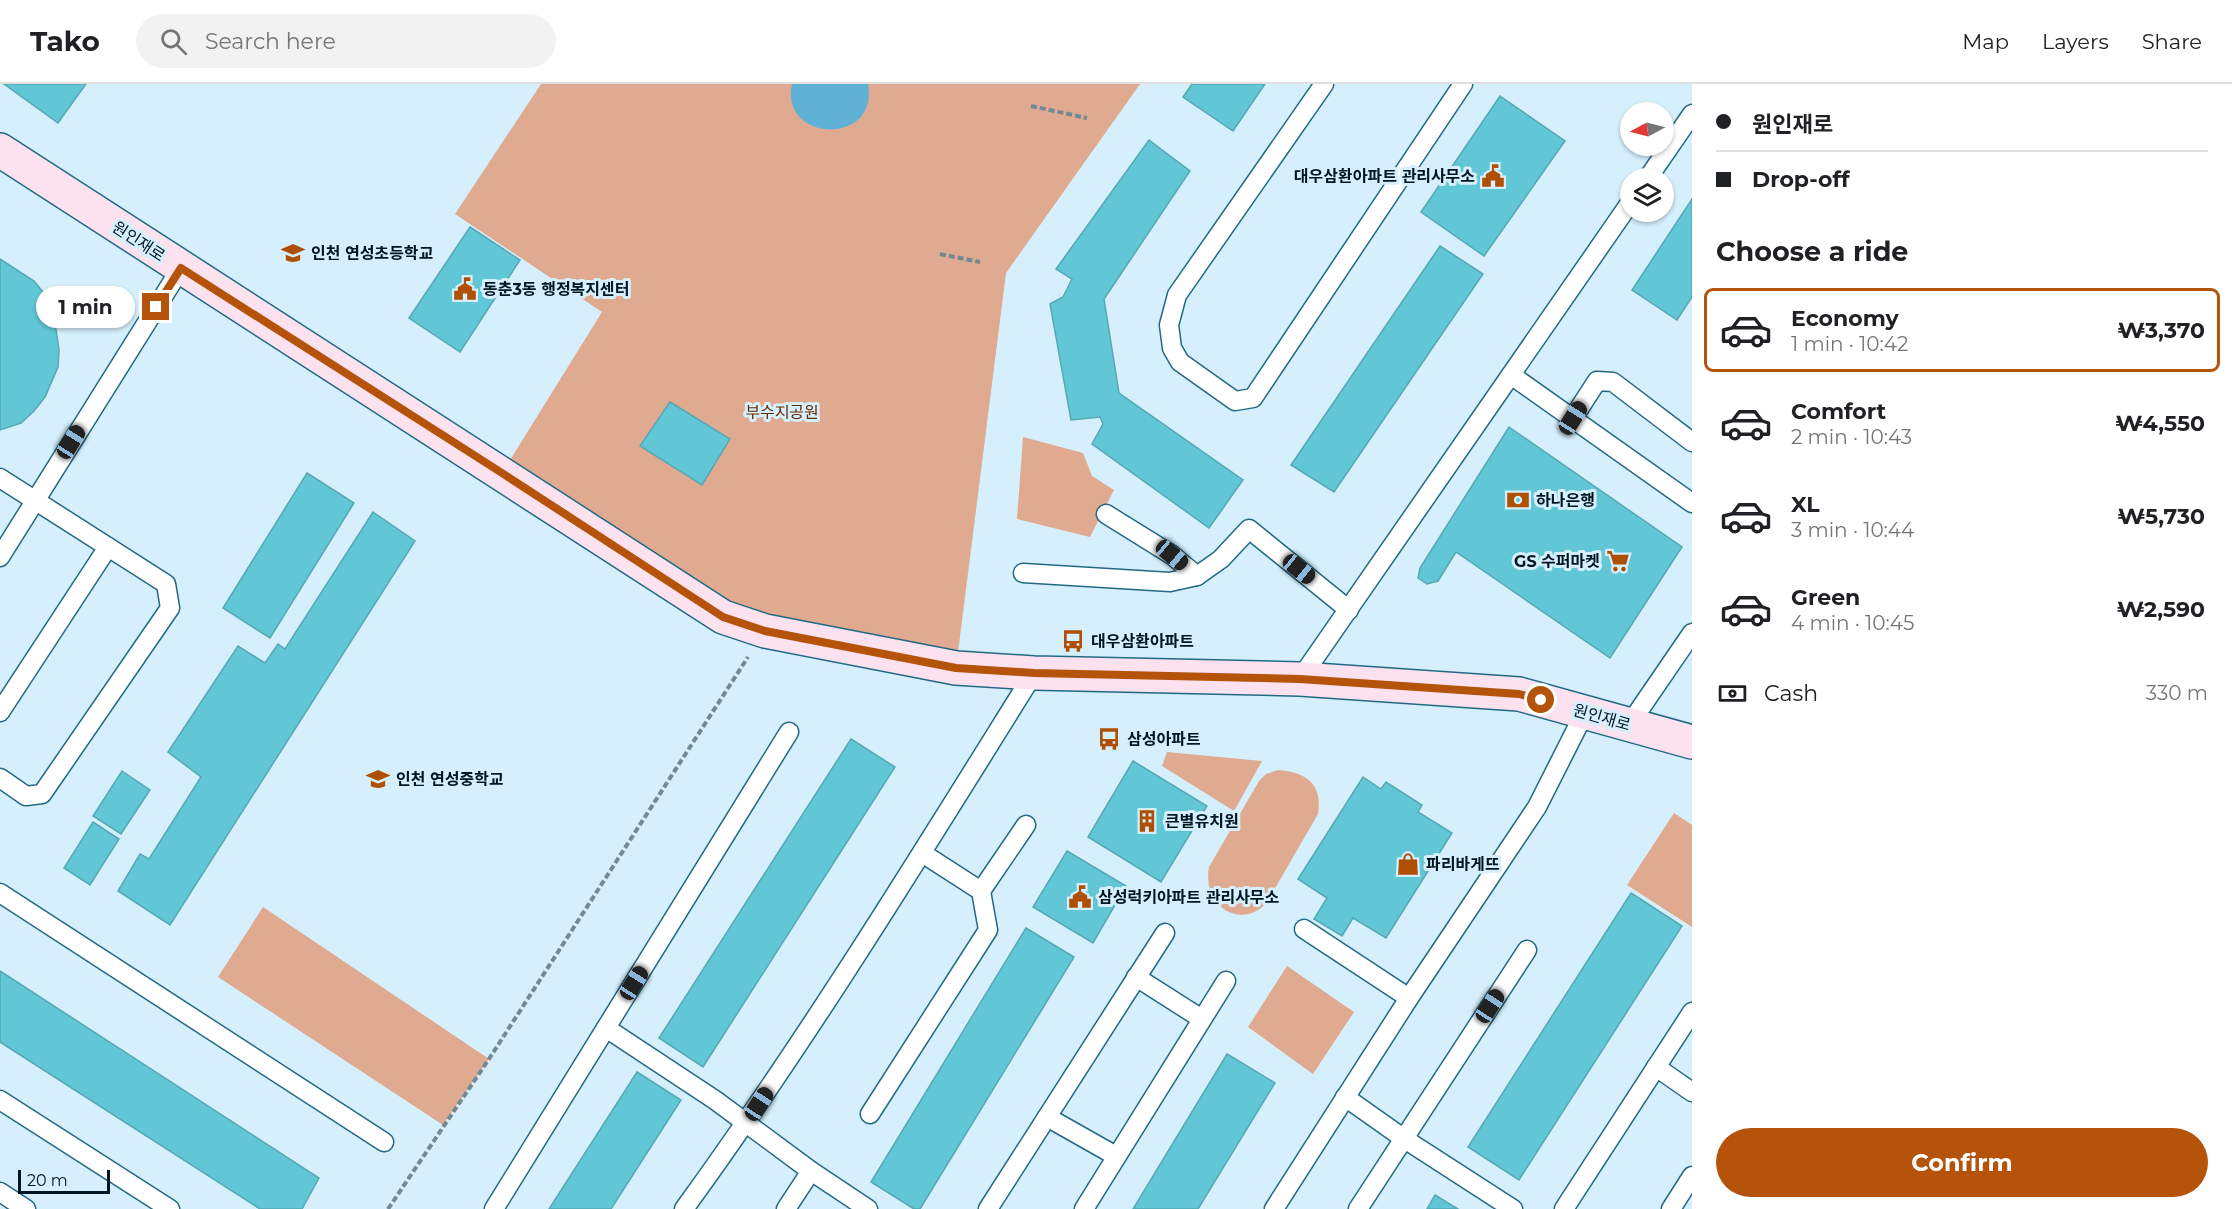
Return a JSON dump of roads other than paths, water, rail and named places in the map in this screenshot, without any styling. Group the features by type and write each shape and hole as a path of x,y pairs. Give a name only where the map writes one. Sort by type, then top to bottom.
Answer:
{"main road":[{"name":"원인재로","path":"0,150 723,617 765,631 956,668 1034,673 1300,679 1519,694 1692,742"}],"lane":[{"path":"1324,84 1177,295 1169,325 1172,348 1180,362 1235,401 1253,398 1463,84"},
{"path":"1655,168 1692,114"},
{"path":"1300,679 1620,217"},
{"path":"0,557 181,268"},
{"path":"1511,375 1692,503"},
{"path":"1573,418 1597,381 1613,382 1692,442"},
{"path":"0,478 166,584 170,608 42,794 26,796 0,778"},
{"path":"1106,514 1172,555 1197,576"},
{"path":"1023,573 1170,582 1197,576 1221,559 1249,529 1349,609"},
{"path":"0,712 108,547"},
{"path":"1629,725 1692,633"},
{"path":"684,1209 747,1123 922,852 1034,673"},
{"path":"1274,1209 1409,998 1537,807 1585,712"},
{"path":"494,1209 789,732"},
{"path":"870,1114 988,930 981,891 1026,825"},
{"path":"922,852 981,891"},
{"path":"0,893 384,1142"},
{"path":"1304,929 1409,998"},
{"path":"988,1209 1165,933"},
{"path":"1358,1209 1527,950"},
{"path":"1136,977 1202,1019"},
{"path":"1084,1209 1226,981"},
{"path":"1564,1209 1692,1012"},
{"path":"606,1028 747,1123 811,1171 868,1209"},
{"path":"1656,1067 1692,1092"},
{"path":"1345,1097 1403,1138 1513,1209"},
{"path":"0,1100 170,1209"},
{"path":"1047,1117 1116,1156"},
{"path":"786,1209 811,1171"},
{"path":"1671,1209 1692,1176"},
{"path":"0,1192 26,1209"}],"water":[{"path":"792,84 868,84 868,104 859,118 846,127 830,129 813,126 800,118 792,103"}],"place":[{"name":"대우삼환아파트 관리사무소","path":"1493,176"},
{"name":"인천 연성초등학교","path":"293,253"},
{"name":"동춘3동 행정복지센터","path":"465,289"},
{"name":"하나은행","path":"1518,500"},
{"name":"GS 수퍼마켓","path":"1618,561"},
{"name":"대우삼환아파트","path":"1073,641"},
{"name":"삼성아파트","path":"1109,739"},
{"name":"인천 연성중학교","path":"378,779"},
{"name":"큰별유치원","path":"1147,821"},
{"name":"파리바게뜨","path":"1408,864"},
{"name":"삼성럭키아파트 관리사무소","path":"1080,897"}],"park label":[{"name":"부수지공원","path":"782,412"}]}
